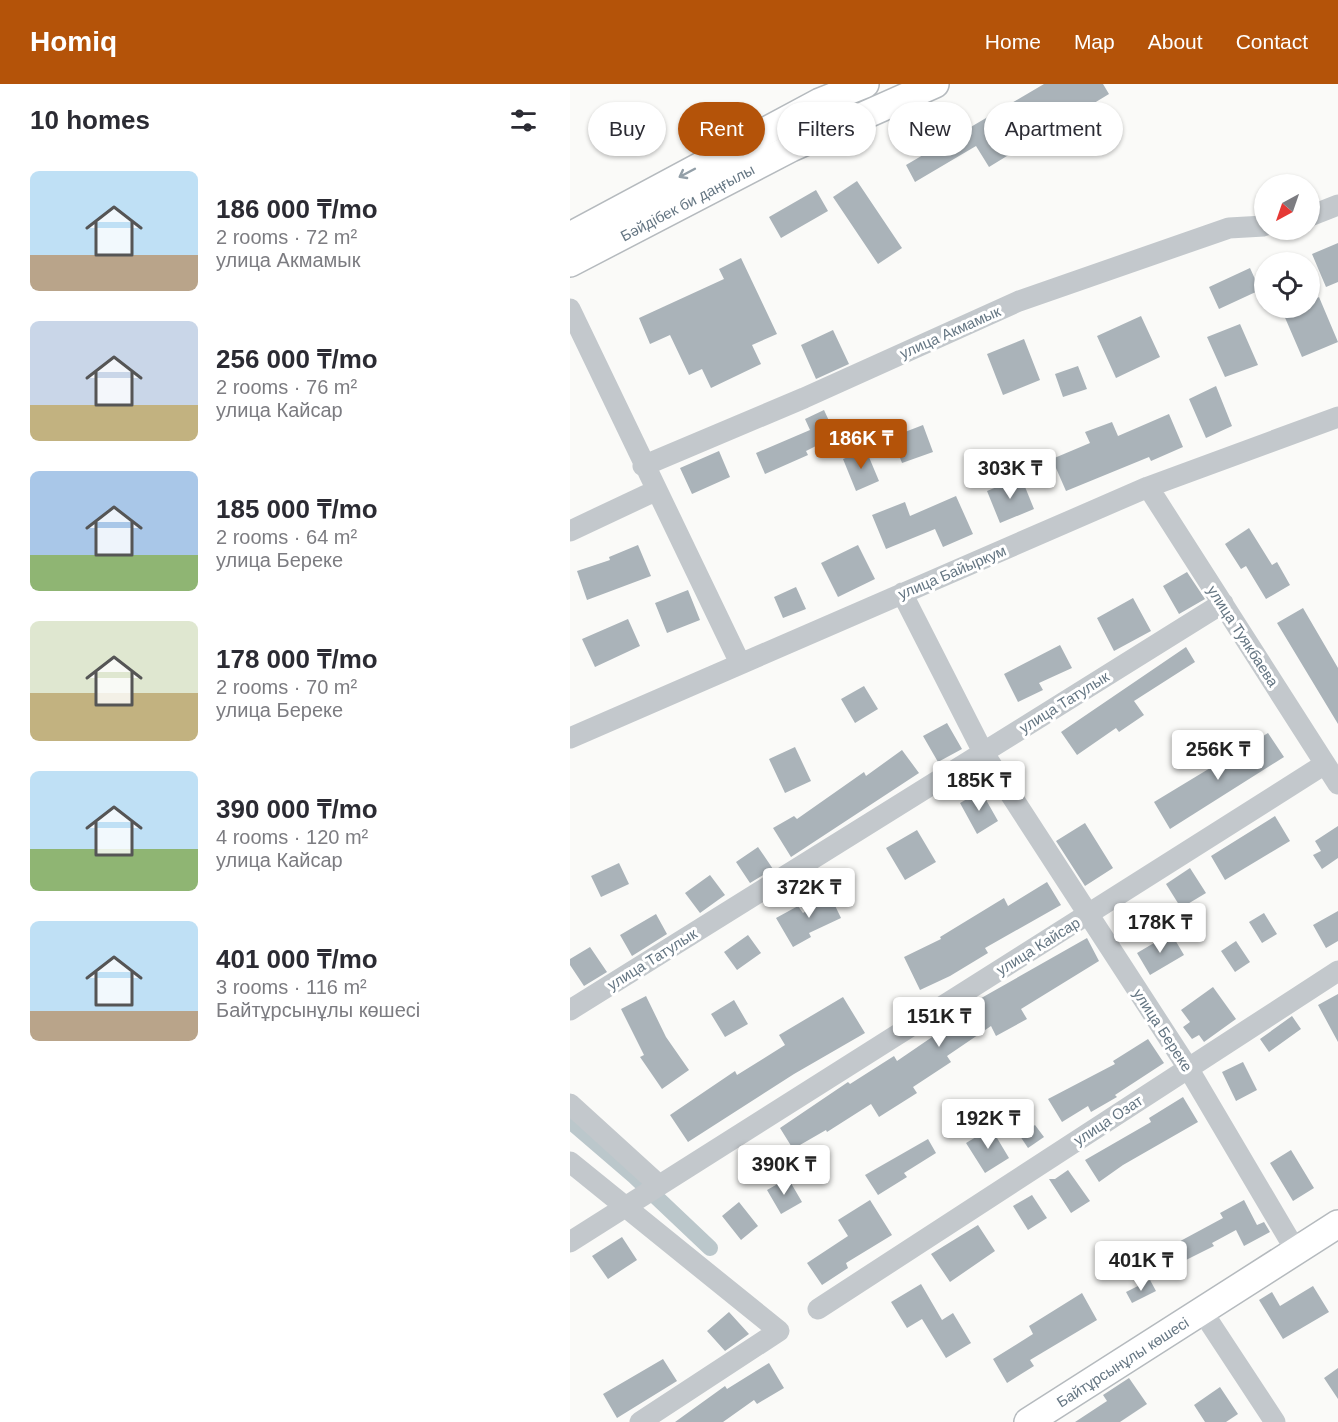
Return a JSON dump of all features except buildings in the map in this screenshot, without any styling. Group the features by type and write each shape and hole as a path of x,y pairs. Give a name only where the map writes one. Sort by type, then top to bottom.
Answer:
{"main road":[{"path":"819,93 864,84"},
{"name":"Бәйдібек би даңғылы","path":"570,263 791,148 935,84"},
{"name":"Бәйдібек би даңғылы","path":"570,236 776,125 819,93"},
{"name":"Байтұрсынұлы көшесі","path":"1028,1422 1338,1224"}],"street":[{"path":"1320,212 1338,206"},
{"name":"улица Акмамык","path":"643,466 804,398 1019,301 1229,228 1254,227"},
{"path":"570,309 655,491 740,663"},
{"name":"улица Байыркум","path":"570,738 1148,488 1338,417"},
{"name":"улица Туякбаева","path":"1148,488 1338,784"},
{"path":"570,531 655,491"},
{"name":"улица Береке","path":"902,593 983,752 1188,1068 1296,1251"},
{"name":"улица Татулык","path":"570,1010 1223,603"},
{"name":"улица Кайсар","path":"629,1205 1325,764"},
{"name":"улица Озат","path":"818,1309 1338,971"},
{"path":"570,1104 658,1185"},
{"path":"570,1162 629,1205 779,1331 640,1422"},
{"path":"570,1242 629,1205"},
{"path":"1202,1311 1275,1422"}],"waterway":[{"path":"570,1121 634,1176 710,1248"}]}
